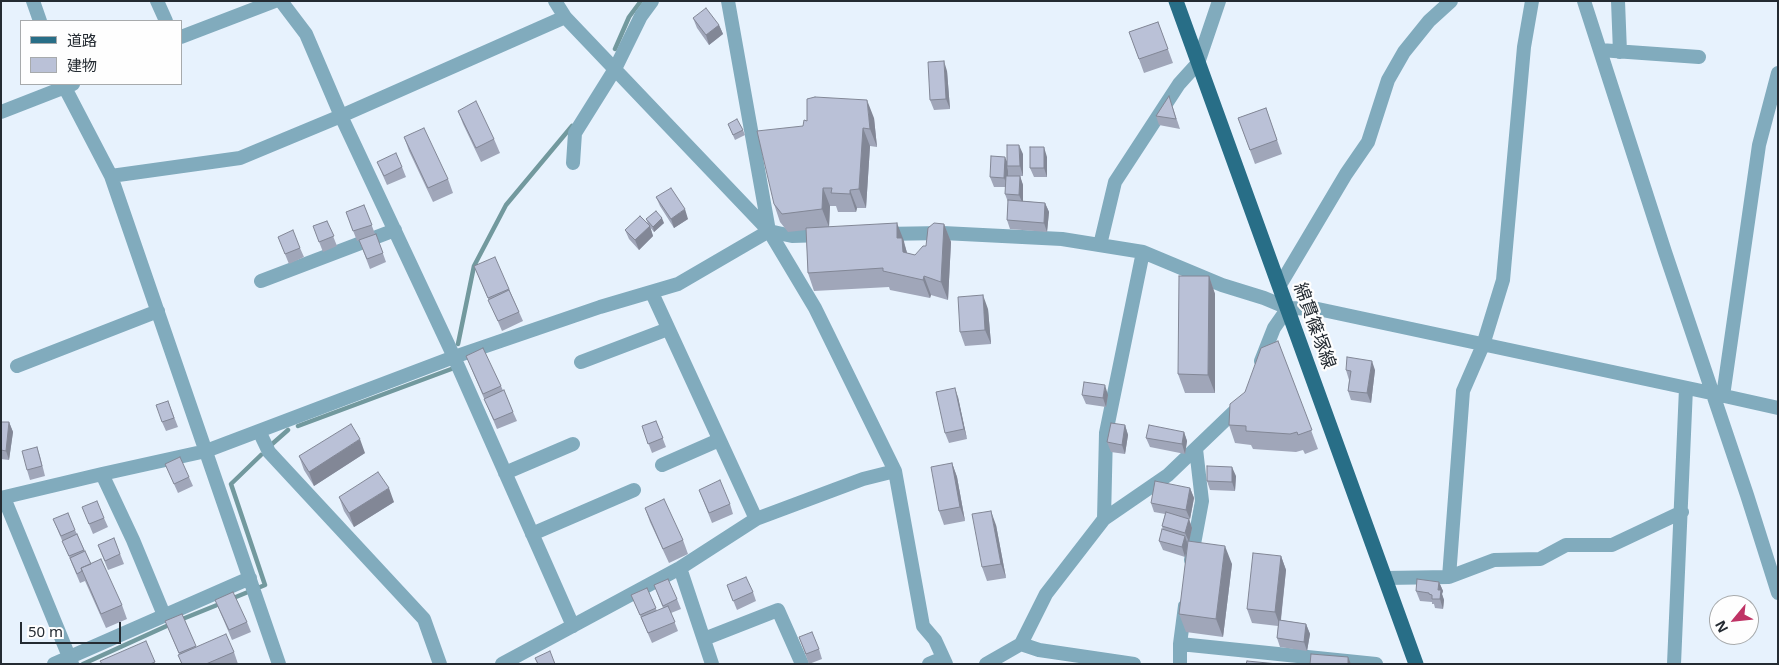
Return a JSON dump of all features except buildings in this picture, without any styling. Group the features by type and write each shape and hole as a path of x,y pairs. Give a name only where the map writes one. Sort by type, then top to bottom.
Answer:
{"main road":[{"name":"綿貫篠塚線","path":"1176,1 1416,664"}],"street":[{"path":"33,1 40,20"},
{"path":"157,1 166,20"},
{"path":"182,37 275,1"},
{"path":"281,1 306,34 341,116 454,357 573,626"},
{"path":"556,1 565,17 769,230 815,308 895,471 923,626 935,640 945,661 929,664"},
{"path":"573,163 575,133 615,69 641,16 652,1"},
{"path":"728,1 769,230"},
{"path":"1100,245 1114,182 1179,84 1198,63 1219,1"},
{"path":"1280,285 1346,174 1368,142 1388,80 1404,52 1429,21 1450,1"},
{"path":"1449,577 1463,391 1483,345 1504,280 1524,47 1532,1"},
{"path":"1584,1 1717,394 1778,593"},
{"path":"1618,1 1620,52"},
{"path":"111,176 240,158 341,116 565,17"},
{"path":"1600,50 1699,57"},
{"path":"1717,394 1759,145 1778,74"},
{"path":"1,112 67,85 111,176 280,664"},
{"path":"261,281 395,230"},
{"path":"71,660 3,498 206,451 454,357 600,307 678,284 769,230 792,236 839,235"},
{"path":"867,234 943,233 1062,239 1143,252 1222,285 1288,308 1318,309 1778,408"},
{"path":"1104,519 1106,433 1143,252"},
{"path":"652,292 756,519"},
{"path":"1256,374 1274,328 1288,308"},
{"path":"17,366 158,311"},
{"path":"581,362 668,329"},
{"path":"1674,664 1686,388"},
{"path":"986,664 1021,644 1046,594 1104,519 1168,475 1245,401 1249,392"},
{"path":"259,430 269,452 424,620 440,664"},
{"path":"662,465 719,440"},
{"path":"505,473 573,444"},
{"path":"1188,574 1202,501 1196,449"},
{"path":"502,664 680,568 756,519 863,478 895,471"},
{"path":"102,474 133,540 164,615"},
{"path":"532,534 634,490"},
{"path":"1384,578 1449,577 1494,560 1540,559 1566,545 1612,545 1682,512"},
{"path":"680,568 712,664"},
{"path":"54,664 71,660 164,615 250,578"},
{"path":"1180,664 1180,644 1186,591"},
{"path":"704,639 778,610 802,664"},
{"path":"1021,644 1039,650 1134,664"},
{"path":"1180,644 1376,664"}],"waterway":[{"path":"615,49 629,17 641,1"},
{"path":"458,344 474,266 506,205 572,126"},
{"path":"298,426 454,368"},
{"path":"271,445 288,430"},
{"path":"231,599 265,585 231,484 261,455"},
{"path":"180,620 222,603"},
{"path":"83,664 171,624"}]}
